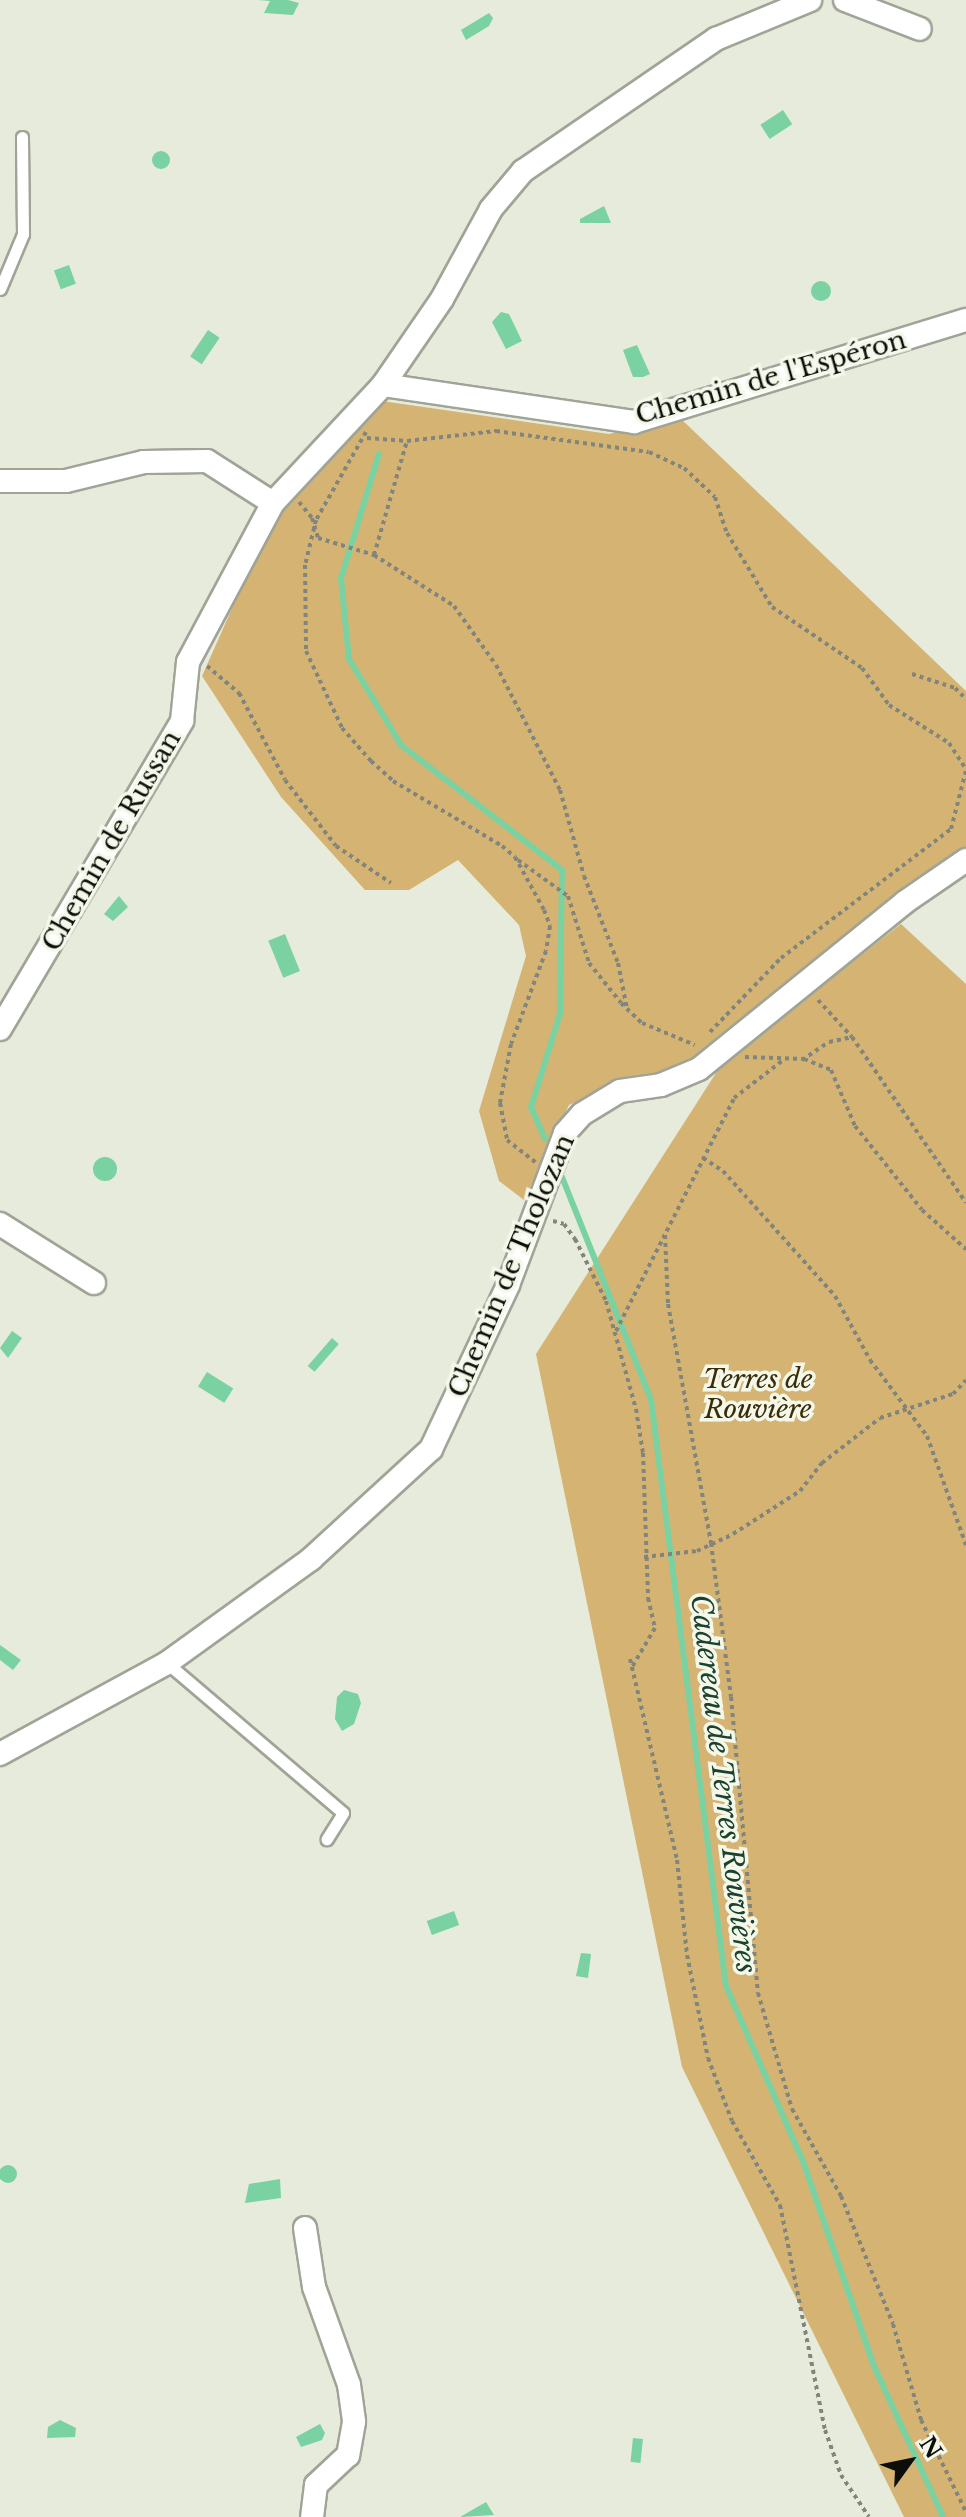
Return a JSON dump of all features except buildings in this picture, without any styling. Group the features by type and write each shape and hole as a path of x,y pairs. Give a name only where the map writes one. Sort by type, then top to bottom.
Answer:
{"street":[{"name":"Chemin de Russan","path":"0,1029 182,721 192,654 279,497 383,385 442,299 491,209 523,171 716,39 810,0"},
{"path":"845,0 920,29"},
{"name":"Chemin de l'Espéron","path":"383,385 634,422 966,320"},
{"path":"0,481 66,481 144,462 207,461 279,497"},
{"name":"Chemin de Tholozan","path":"0,1754 167,1663 311,1559 431,1449 508,1285 549,1167 565,1133 597,1101 699,1069 801,985 966,860"},
{"path":"0,1224 94,1283"},
{"path":"305,2228 314,2287 349,2385 354,2422 348,2455 316,2485 312,2517"}],"lane":[{"path":"0,289 23,234 22,137"},
{"path":"167,1663 343,1813 327,1839"}],"path":[{"path":"365,405 367,438 313,533 305,565 306,651 342,728 393,781 515,857 544,910 550,926 546,951 511,1044 500,1103 503,1129 515,1151 549,1167"},
{"path":"367,438 407,441 496,431 649,452 684,468 715,497 727,533 772,607 862,668 889,705 949,743 966,770 951,829 781,958 708,1034"},
{"path":"374,555 407,441"},
{"path":"279,497 312,518 313,533"},
{"path":"313,533 374,555 454,606 496,665 560,790 584,876 618,963 627,1009"},
{"path":"192,654 239,693 285,780 336,846 391,883"},
{"path":"912,674 955,688 966,699"},
{"path":"801,985 852,1037 966,1203"},
{"path":"802,1060 829,1042 852,1037"},
{"path":"615,1333 734,1098 782,1061"},
{"path":"703,1158 733,1181 835,1296 870,1360 927,1436 966,1545"},
{"path":"532,1216 564,1224 575,1239 606,1301 643,1453 644,1557 655,1628 632,1667"},
{"path":"665,1235 668,1304 711,1543 758,1993 776,2065 792,2109 841,2196 893,2324 921,2420 966,2512"},
{"path":"644,1557 697,1551 800,1491 822,1463 858,1433 905,1407 953,1394 966,1380"},
{"path":"630,1659 677,1860 687,1955 708,2058 732,2121 780,2205 825,2430 841,2475 869,2517"}],"green space":[{"path":"382,401 609,434 679,417 966,691 966,852 683,1068 619,1082 569,1105 524,1200 499,1181 479,1111 526,956 519,925 458,860 409,890 365,890 281,797 202,676 262,541 287,502"},
{"name":"Terres de Rouvière","path":"901,924 966,984 966,2517 904,2517 682,2067 536,1354 723,1062"}],"shaded area":[{"path":"258,0 299,3 293,15 264,13 270,1"},
{"path":"489,13 493,18 489,26 466,40 461,30"},
{"path":"783,110 792,124 770,139 760,125"},
{"path":"157,151 165,151 170,160 168,167 157,169 152,164 152,156"},
{"path":"604,206 611,223 580,223 580,219"},
{"path":"69,265 76,284 61,289 54,270"},
{"path":"821,281 828,284 831,291 828,298 821,301 814,298 811,291 814,284"},
{"path":"501,312 509,314 522,341 506,349 492,322"},
{"path":"208,330 220,338 202,364 190,357"},
{"path":"637,345 650,374 643,377 633,377 623,350"},
{"path":"119,896 128,907 113,921 104,914"},
{"path":"285,934 300,971 283,978 268,941"},
{"path":"105,1157 116,1164 117,1169 110,1180 105,1181 94,1174 93,1169 100,1158"},
{"path":"12,1331 22,1338 8,1358 0,1348"},
{"path":"332,1338 339,1344 315,1372 308,1366"},
{"path":"207,1372 233,1388 224,1403 198,1386"},
{"path":"0,1645 21,1660 13,1670 0,1660"},
{"path":"344,1690 358,1694 361,1703 354,1724 342,1731 335,1719 337,1697"},
{"path":"454,1911 459,1925 432,1935 427,1921"},
{"path":"581,1953 591,1954 588,1978 576,1976"},
{"path":"8,2165 17,2174 8,2183 -1,2174"},
{"path":"280,2179 281,2198 245,2203 249,2184"},
{"path":"60,2420 76,2428 75,2437 47,2438 48,2427"},
{"path":"320,2424 325,2433 322,2440 301,2447 296,2437"},
{"path":"633,2438 643,2439 640,2463 630,2462"},
{"path":"486,2502 494,2515 460,2517"}],"waterway":[{"name":"Cadereau de Terres Rouvières","path":"379,454 341,578 349,659 401,745 562,870 560,1014 531,1107 545,1139"},
{"name":"Cadereau de Terres Rouvières","path":"562,1177 651,1400 726,1986 804,2164 874,2366 943,2517"}]}
